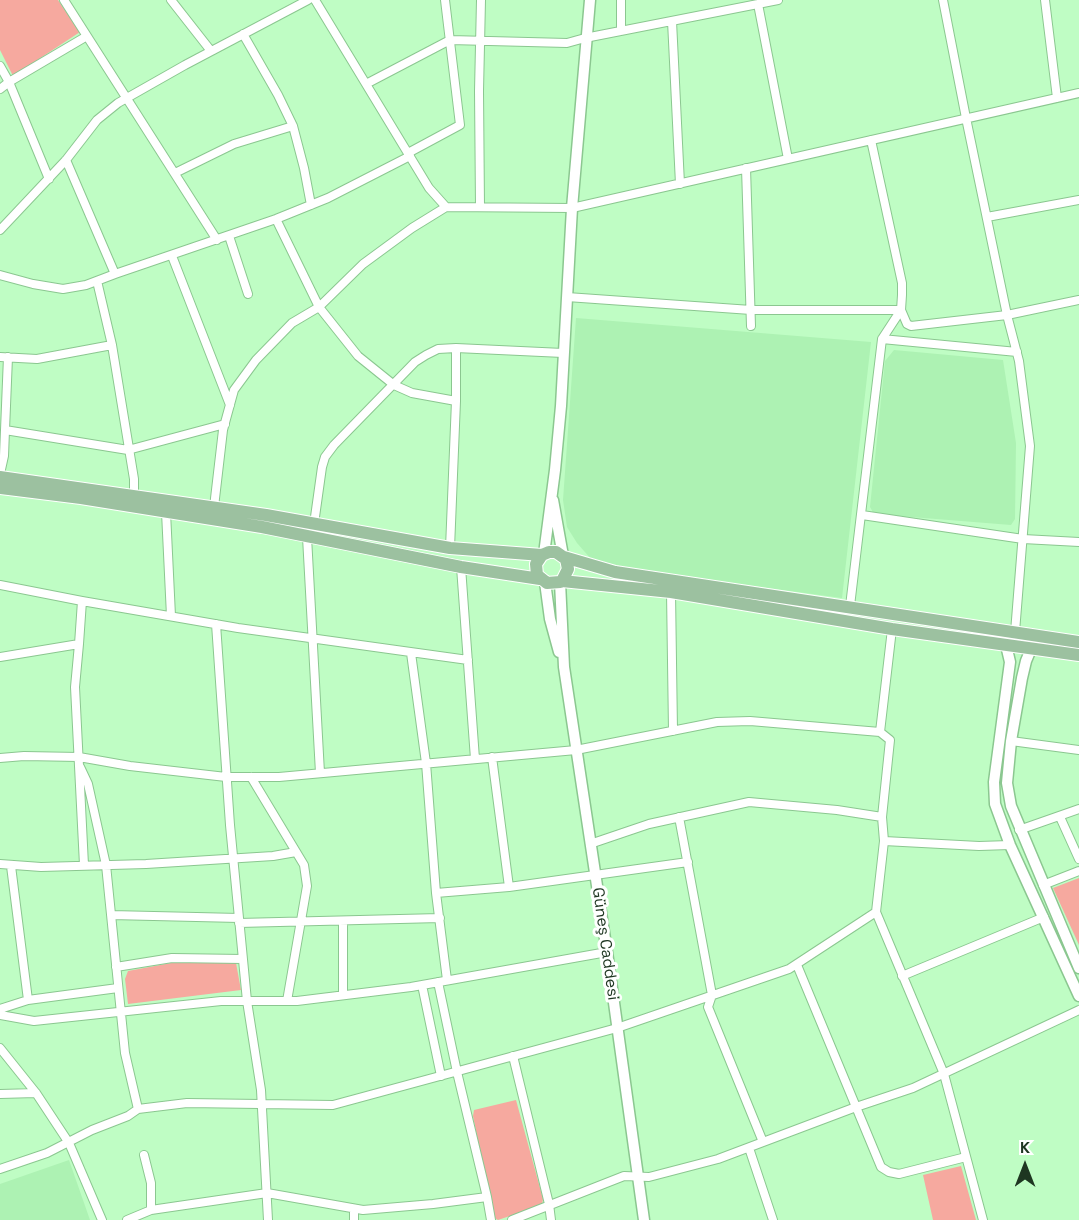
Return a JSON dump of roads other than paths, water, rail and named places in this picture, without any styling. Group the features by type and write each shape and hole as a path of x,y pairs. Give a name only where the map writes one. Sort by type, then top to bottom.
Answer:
{"main road":[{"path":"0,476 214,507 450,548 543,555 553,552 615,572 1079,642"},
{"path":"0,488 262,527 553,584 561,581 671,592 892,629 1079,655"},
{"path":"543,555 538,559 536,569 543,581"},
{"path":"561,581 568,569 563,556"}],"street":[{"path":"64,0 217,240"},
{"path":"171,0 211,51"},
{"path":"0,230 66,160 97,120 127,98 308,0"},
{"path":"315,0 429,188 446,207"},
{"path":"0,275 63,289 86,285 311,205 409,155 460,125 446,0"},
{"path":"480,207 481,0"},
{"path":"543,555 561,406 572,208 590,0"},
{"path":"621,0 621,30"},
{"path":"725,0 727,10"},
{"path":"366,84 450,40 567,43 621,30 778,0"},
{"path":"943,0 1017,352 1030,446 1015,632"},
{"path":"1045,0 1057,98"},
{"path":"758,4 788,159"},
{"path":"672,21 680,183"},
{"path":"243,34 293,126 311,205"},
{"path":"0,89 87,36"},
{"path":"0,66 9,82 49,179"},
{"path":"214,507 225,424 234,390 256,360 292,323 319,307 363,264 412,228 446,207 572,208 1079,93"},
{"path":"175,173 234,144 293,126"},
{"path":"871,140 902,283 901,310 907,324 911,326 1008,315 1079,300"},
{"path":"66,160 115,274"},
{"path":"746,168 751,326"},
{"path":"987,217 1079,200"},
{"path":"276,219 319,307 358,356 394,385 412,393 456,401"},
{"path":"229,236 248,294"},
{"path":"172,256 230,405"},
{"path":"97,281 112,345 134,480 134,496"},
{"path":"567,297 751,310 901,310"},
{"path":"850,606 882,339 901,310"},
{"path":"882,339 1017,352"},
{"path":"0,476 4,456 5,430 4,357 37,359 112,345"},
{"path":"314,524 325,457 334,445 416,362 426,355 438,349 456,348 563,353"},
{"path":"450,548 456,348"},
{"path":"5,430 128,450 225,424"},
{"path":"552,494 563,556"},
{"path":"166,512 171,616"},
{"path":"862,515 1023,539 1079,542"},
{"path":"307,537 320,773"},
{"path":"461,567 475,759"},
{"path":"543,581 549,619 564,668"},
{"path":"561,581 564,668"},
{"path":"0,585 216,624 468,660"},
{"path":"671,592 673,731"},
{"path":"82,601 75,687 84,865"},
{"path":"216,624 226,777 239,921 247,1001 262,1104 268,1220"},
{"path":"880,732 892,629"},
{"path":"0,657 79,644"},
{"path":"1006,645 1010,662 993,791 1000,820 1010,845 1079,996"},
{"path":"1032,649 1022,678 1011,741 1008,783 1011,806 1079,968"},
{"path":"411,653 426,763 436,893 447,980"},
{"name":"Güneş Caddesi","path":"564,668 607,952 644,1220"},
{"path":"0,758 79,757 130,766 226,777 279,777 576,750 717,722 750,721 880,732 890,741 882,817 884,841 876,912 944,1074 983,1220"},
{"path":"1011,741 1079,750"},
{"path":"492,757 509,887"},
{"path":"80,767 88,784 106,865 125,1053 138,1109"},
{"path":"251,777 304,865 307,886 287,1001"},
{"path":"591,844 649,824 749,802 837,810 882,817"},
{"path":"1020,830 1079,809"},
{"path":"679,817 712,995 708,1007 763,1142"},
{"path":"1060,817 1079,859"},
{"path":"884,841 980,846 1010,845"},
{"path":"0,864 41,867 106,865 273,856 296,852"},
{"path":"436,893 509,887 688,862"},
{"path":"11,866 28,1000"},
{"path":"1043,885 1079,871"},
{"path":"0,1169 69,1143 92,1130 128,1116 138,1109 187,1103 333,1105 617,1028 797,965 876,912"},
{"path":"111,915 302,922 440,918"},
{"path":"902,976 1044,917"},
{"path":"343,921 344,995"},
{"path":"0,1015 34,1021 221,1001 287,1001 422,985 607,952"},
{"path":"116,967 172,958 243,959"},
{"path":"797,965 881,1167 894,1173 905,1173 966,1157"},
{"path":"438,982 491,1220"},
{"path":"422,985 441,1076"},
{"path":"0,1010 28,1000 118,988"},
{"path":"512,1220 624,1176 649,1177 718,1159 913,1088 1079,1010"},
{"path":"0,1048 36,1093 69,1143 102,1220"},
{"path":"513,1056 551,1220"},
{"path":"0,1094 36,1093"},
{"path":"749,1148 773,1220"},
{"path":"144,1155 151,1183 151,1210"},
{"path":"127,1220 151,1210 267,1193 329,1203 354,1210 487,1197"},
{"path":"354,1210 354,1220"}]}
